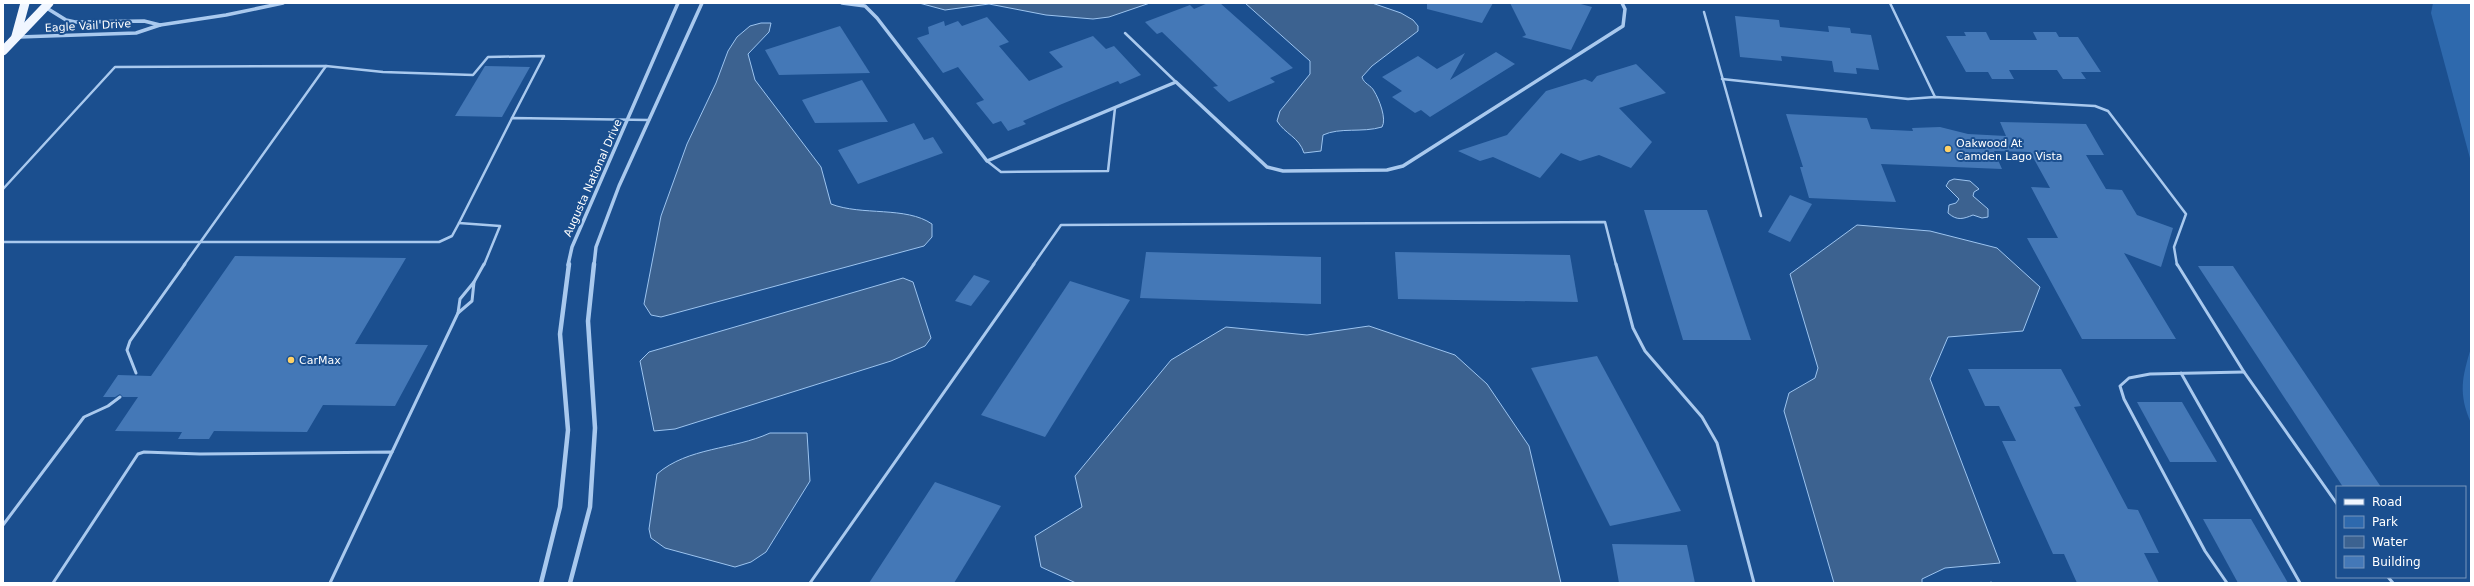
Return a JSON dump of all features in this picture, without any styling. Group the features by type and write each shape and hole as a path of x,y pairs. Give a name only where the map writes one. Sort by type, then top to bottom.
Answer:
{"main road":[{"path":"16,37 25,3"},
{"path":"3,51 47,5"}],"street":[{"name":"Eagle Vail Drive","path":"16,37 136,33 160,25 226,15 283,3"},
{"name":"Augusta National Drive","path":"541,583 560,507 568,430 560,334 572,247 595,190 628,120 678,3"},
{"path":"570,583 590,507 595,428 588,322 596,247 619,186 702,3"},
{"path":"842,3 865,6 877,18 987,161 1176,82 1266,167 1283,171 1387,170 1403,166 1623,26 1625,9 1622,3"},
{"name":"Eagle Vail Drive","path":"47,5 66,20 75,22 144,22 160,25"}],"lane":[{"path":"1890,3 1935,97"},
{"path":"1704,12 1760,216"},
{"path":"1125,33 1176,82"},
{"path":"3,189 115,67 326,66 383,72 473,75 488,57 544,56 452,236 440,242 3,242"},
{"path":"136,373 136,368 127,350 128,345 326,66"},
{"path":"1722,79 1908,99 1935,97 2095,106 2108,111 2186,214 2174,247 2175,261 2244,372 2336,503"},
{"path":"987,161 1001,172 1108,171 1115,108"},
{"path":"512,118 649,120"},
{"path":"810,583 1062,225 1605,222 1633,328 1645,351 1702,418 1718,443 1754,583"},
{"path":"330,583 458,314 458,303 464,291 474,282 500,228 500,226 459,223"},
{"path":"458,314 470,306 476,297 474,282"},
{"path":"2227,583 2205,551 2124,399 2120,386 2129,378 2150,374 2244,372"},
{"path":"2181,373 2300,583"},
{"path":"3,525 84,417 115,402 120,397"},
{"path":"54,583 138,454 144,452 200,454 392,452"}],"path":[{"path":"1990,583 1995,583"}],"green space":[{"path":"2433,3 2471,3 2471,162 2431,13"},
{"path":"2471,348 2471,423 2464,403 2463,386 2465,368"}],"water":[{"path":"919,3 1150,3 1109,17 1093,19 1046,15 989,4 945,10"},
{"path":"1245,3 1372,3 1401,13 1413,20 1418,26 1418,31 1372,66 1362,77 1364,81 1373,89 1380,104 1384,119 1382,127 1367,130 1337,131 1323,135 1321,151 1304,153 1299,143 1277,121 1280,111 1310,74 1310,61"},
{"path":"761,23 771,23 769,32 748,54 755,80 821,167 831,204 843,208 897,213 921,218 932,224 932,237 924,246 661,317 651,315 644,304 661,216 687,144 716,83 728,51 737,37 750,26"},
{"path":"1954,179 1970,181 1979,189 1974,192 1973,196 1988,209 1988,217 1982,218 1973,215 1966,218 1957,218 1948,213 1949,205 1956,203 1959,199 1946,186 1949,181"},
{"path":"1857,225 1930,231 1997,248 2040,287 2023,331 1948,337 1930,379 2000,563 1945,568 1922,579 1922,583 1834,583 1784,411 1789,393 1815,378 1818,368 1790,274"},
{"path":"903,278 913,282 931,338 925,346 891,361 675,429 654,431 640,361 649,352"},
{"path":"1369,326 1455,355 1487,384 1529,446 1561,583 1076,583 1041,567 1035,536 1082,507 1075,476 1171,360 1226,327 1307,335"},
{"path":"770,433 807,433 810,481 766,552 751,562 735,567 665,548 651,538 649,529 657,474 669,465 683,459 711,450 756,439"}],"building":[{"path":"1208,3 1220,3 1293,68 1270,78 1275,82 1229,102 1213,87 1218,86 1162,32 1157,34 1145,22 1190,5 1194,9"},
{"path":"1427,3 1493,3 1482,23 1427,9"},
{"path":"1510,3 1577,3 1592,7 1571,50 1522,37 1526,35"},
{"path":"1735,16 1779,20 1780,27 1829,32 1828,26 1850,28 1851,33 1871,35 1879,70 1856,68 1857,74 1834,72 1832,61 1781,56 1782,61 1740,57"},
{"path":"987,17 1009,42 999,46 1029,81 1063,67 1049,52 1093,36 1106,49 1114,46 1141,75 1120,84 1118,81 1062,104 1023,121 1026,124 1008,131 1001,121 993,124 976,103 984,100 958,67 943,73 917,38 929,34 928,27 944,21 945,26 958,21 962,26"},
{"path":"840,26 870,73 779,75 765,50"},
{"path":"1964,32 1986,32 1990,40 2037,40 2033,32 2056,32 2059,37 2078,37 2101,72 2081,72 2086,79 2063,79 2057,70 2009,70 2014,79 1992,79 1988,72 1966,72 1946,36 1966,36"},
{"path":"1496,52 1515,64 1430,117 1421,110 1415,113 1392,97 1402,91 1382,77 1418,56 1437,69 1465,53 1450,80"},
{"path":"1636,64 1666,93 1619,108 1652,142 1631,168 1599,155 1580,161 1561,153 1540,178 1493,157 1480,161 1458,151 1507,135 1546,91 1585,79 1592,82 1597,76"},
{"path":"485,66 530,67 502,117 455,116"},
{"path":"862,80 888,122 815,123 802,100"},
{"path":"1786,114 1867,118 1871,129 1913,131 1912,128 1940,127 1968,134 2006,136 2000,122 2086,124 2104,155 2086,155 2106,189 2122,190 2137,215 2173,228 2161,267 2124,253 2176,339 2082,339 2027,238 2058,238 2031,187 2050,188 2030,152 1994,151 2002,169 1881,164 1896,202 1809,198 1800,167 1803,167"},
{"path":"914,123 924,140 933,137 943,153 858,184 838,150"},
{"path":"1790,195 1812,204 1790,242 1768,232"},
{"path":"1644,210 1707,210 1751,340 1683,340"},
{"path":"1146,252 1321,257 1321,304 1140,298"},
{"path":"1395,252 1570,255 1578,302 1398,299"},
{"name":"CarMax","path":"235,256 406,258 355,344 428,345 395,406 323,405 307,432 214,431 209,439 178,439 182,432 115,431 138,397 123,397 120,394 115,397 103,397 118,375 151,376"},
{"path":"2198,266 2233,266 2380,486 2342,486"},
{"path":"974,275 990,281 971,306 955,301"},
{"path":"1070,281 1130,300 1045,437 981,415"},
{"path":"1597,356 1681,511 1610,526 1531,368"},
{"path":"1968,369 2061,369 2081,406 2074,407 2128,509 2138,510 2159,553 2144,553 2159,583 2077,583 2064,554 2053,554 2002,441 2016,441 1999,406 1985,406"},
{"path":"2137,402 2182,402 2217,462 2170,462"},
{"path":"935,482 1001,506 954,583 869,583"},
{"path":"2203,519 2251,519 2288,583 2238,583"},
{"path":"1612,544 1687,545 1695,583 1619,583"}],"place":[{"name":"Oakwood At Camden Lago Vista","path":"1948,149"},
{"name":"CarMax","path":"291,360"}]}
